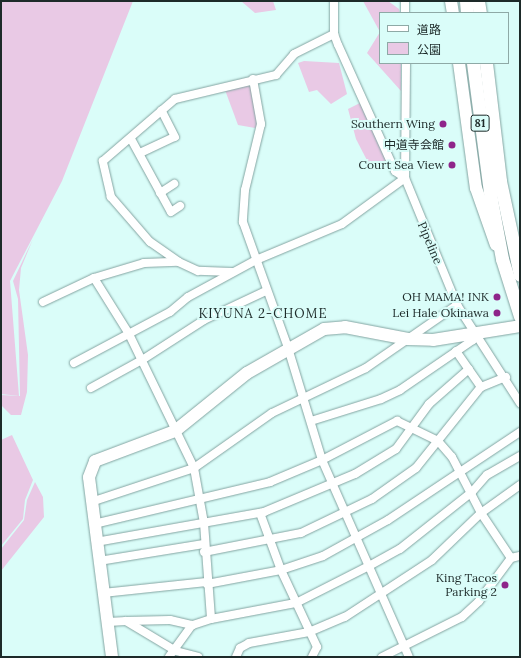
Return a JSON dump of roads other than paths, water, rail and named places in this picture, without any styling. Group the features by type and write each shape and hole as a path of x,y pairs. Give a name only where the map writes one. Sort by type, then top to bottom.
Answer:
{"main road":[{"path":"466,1 467,12"},
{"path":"478,1 480,12"},
{"name":"81","path":"473,64 494,182 520,275"},
{"name":"81","path":"486,64 494,182 502,258 520,316"}],"street":[{"path":"74,363 129,334 256,260 342,224 405,178 395,171 334,34 334,1"},
{"path":"405,1 405,12"},
{"path":"451,1 453,12"},
{"path":"237,271 198,271 179,262 150,242 111,197 103,161 107,154 131,139 161,110 175,99 253,79 276,75 294,54 334,34"},
{"name":"Pipeline","path":"406,64 405,178 457,304 506,377 520,403"},
{"path":"459,64 472,168 487,222 502,258"},
{"path":"253,79 261,124 242,209 242,222 288,348 304,396 322,460 403,647 409,657"},
{"path":"140,153 175,137 161,110"},
{"path":"131,139 171,212 180,206"},
{"path":"472,168 477,178 494,182"},
{"path":"160,193 174,184"},
{"path":"43,302 94,278 144,263 179,262"},
{"path":"94,278 129,334 194,468 204,523 206,583 211,619"},
{"path":"91,388 142,360 204,320 266,291"},
{"path":"91,502 194,468 272,413 304,396 366,368 457,304"},
{"path":"112,657 91,502 89,476 95,461 175,431 226,387 314,333 335,327 408,338 433,340 520,326"},
{"path":"311,421 381,399 473,340 476,334"},
{"path":"456,351 481,387"},
{"path":"96,542 260,513 370,467 396,449 429,404 469,370"},
{"path":"99,561 269,540 301,533 344,511 372,499 416,468 481,387 506,377"},
{"path":"94,524 200,497 270,482 322,460 397,421 438,441 472,492 481,513 511,558"},
{"path":"103,593 206,583 281,570 323,556 356,538 460,473 520,432"},
{"path":"108,622 126,620 170,620 192,625 211,619 296,603 400,549 472,492 487,476 520,456"},
{"path":"236,657 240,648 249,643 309,632 345,617 380,592 432,560 481,513 520,485"},
{"path":"260,513 281,570 317,647 312,657"},
{"path":"382,657 462,617 479,601 511,558 520,556"},
{"path":"126,620 176,651 198,657"},
{"path":"169,657 176,651 192,625"}],"place":[{"name":"Southern Wing","path":"443,124"},
{"name":"中道寺会館","path":"452,145"},
{"name":"Court Sea View","path":"452,165"},
{"name":"OH MAMA! INK","path":"497,297"},
{"name":"Lei Hale Okinawa","path":"497,313"},
{"name":"King Tacos Parking 2","path":"505,585"}],"district":[{"name":"KIYUNA 2-CHOME","path":"263,314"}]}
